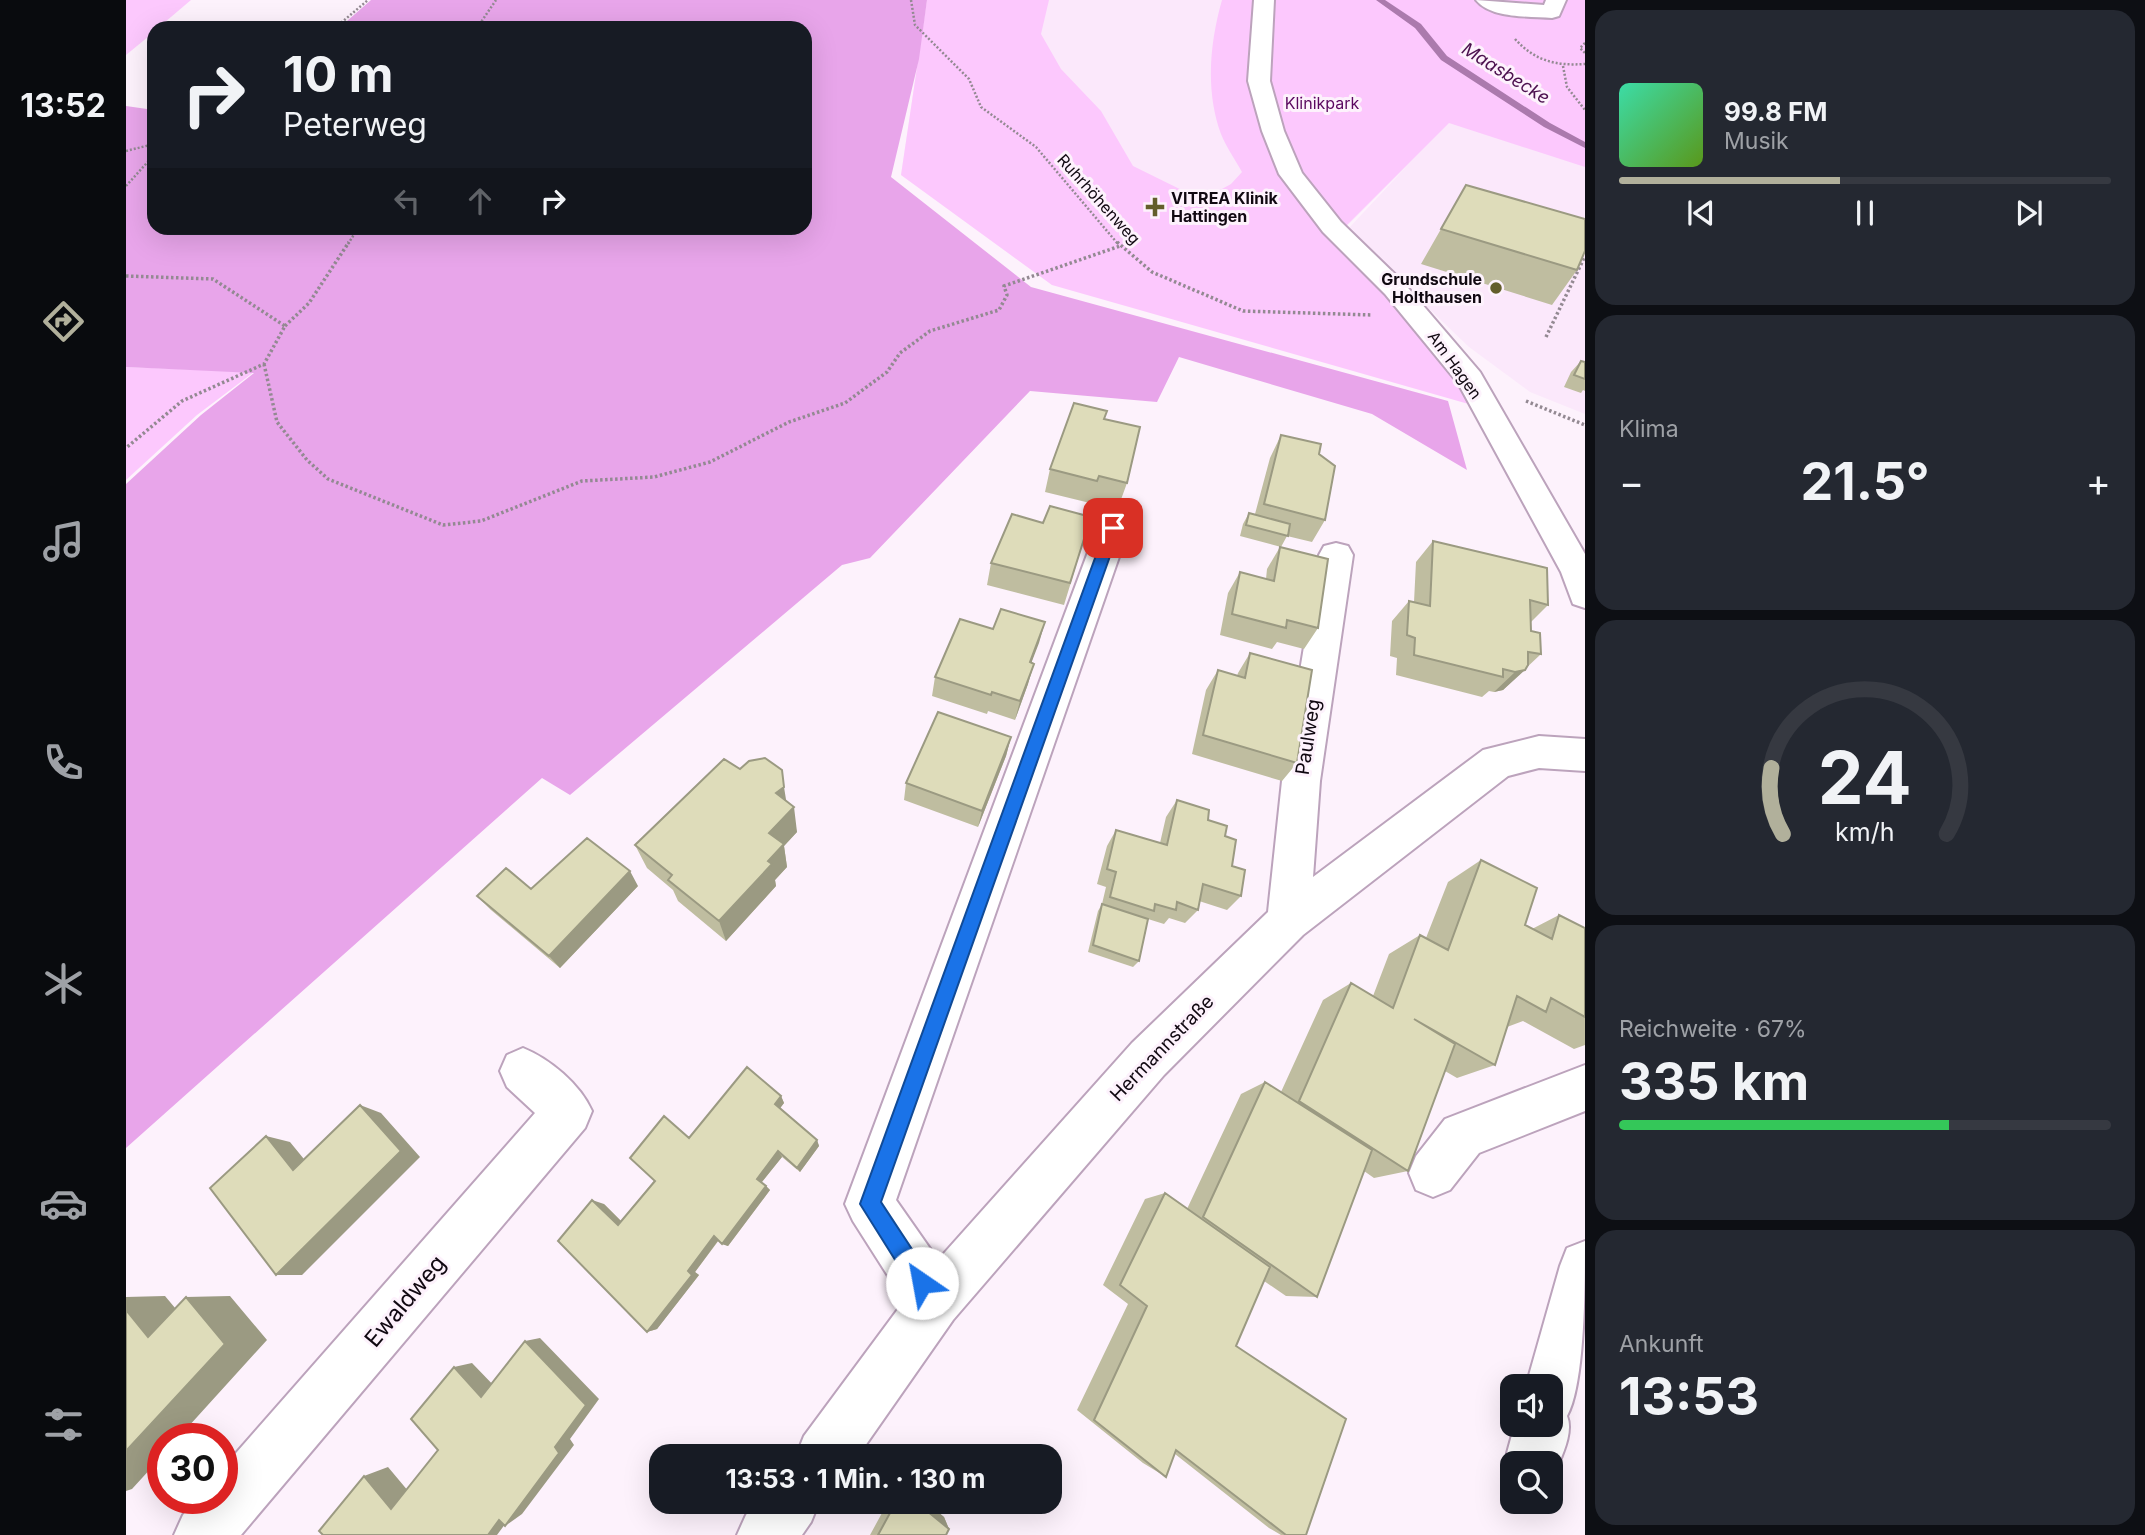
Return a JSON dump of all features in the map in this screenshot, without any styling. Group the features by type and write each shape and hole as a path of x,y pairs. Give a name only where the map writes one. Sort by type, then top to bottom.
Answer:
{"street":[{"name":"Am Hagen","path":"1264,0 1259,81 1273,131 1291,174 1332,227 1394,288 1470,379 1578,572 1585,595"},
{"path":"1490,2 1502,7 1552,12 1556,0"},
{"path":"935,1302 870,1204 1113,528"},
{"name":"Paulweg","path":"1288,920 1301,781 1336,555"},
{"name":"Hermannstraße","path":"833,1444 935,1302 1148,1059 1288,920 1497,762 1539,752 1585,755"},
{"name":"Ewaldweg","path":"203,1535 568,1111 523,1071"},
{"path":"1433,1173 1462,1136 1585,1088"},
{"path":"1556,1374 1585,1266"},
{"path":"766,1535 782,1514"}],"path":[{"path":"343,21 368,0"},
{"path":"482,21 496,0"},
{"name":"Ruhrhöhenweg","path":"911,0 915,25 970,79 982,107 1036,147 1120,246 1152,272 1243,311 1419,317"},
{"path":"1490,2 1522,48 1542,61 1563,66 1585,64"},
{"path":"1585,43 1580,48 1585,53"},
{"path":"1563,66 1567,87 1585,110"},
{"path":"126,151 147,146"},
{"path":"126,186 147,163"},
{"path":"126,448 182,401 264,364 285,326 309,303 353,235"},
{"path":"264,364 277,422 307,460 328,479 443,525 481,521 582,481 654,477 710,462 789,422 845,403 887,372 900,352 930,331 999,310 1007,295 1004,286 1120,246"},
{"path":"1546,337 1585,256"},
{"path":"126,276 213,279 285,326"}],"shaded area":[{"path":"371,0 927,0 919,59 891,177 1031,287 1448,401 1467,470 1372,414 1179,357 1157,402 1030,391 870,558 842,565 570,795 542,778 126,1148 126,484 201,415 254,373 126,367 126,106 147,109 147,235 812,235 812,21 347,21"},
{"name":"Klinikpark","path":"927,0 1585,0 1585,414 1530,392 1469,347 1347,230 1408,165 1334,239 1052,285 901,175"}],"green space":[{"path":"126,0 191,0 166,21 147,21 147,38 126,55"},
{"name":"Klinikpark","path":"927,0 1049,0 1041,34 1061,69 1101,111 1133,166 1202,200 1231,184 1242,172 1221,134 1211,84 1212,50 1222,0 1585,0 1585,167 1449,123 1334,238 1442,347 1472,405 1052,285 901,175"},
{"path":"126,367 254,372 197,415 126,480"}],"building":[{"path":"1466,185 1585,219 1585,251 1577,270 1441,229"},
{"path":"1581,361 1585,362 1585,379 1574,375"},
{"path":"1074,403 1107,411 1104,419 1140,427 1127,483 1099,476 1097,481 1050,469"},
{"path":"1281,435 1321,444 1319,454 1335,466 1325,520 1264,504"},
{"path":"1050,506 1091,517 1070,583 991,563 1012,514 1043,523"},
{"path":"1249,513 1290,524 1288,536 1246,525"},
{"path":"1433,541 1547,568 1548,605 1530,600 1531,631 1540,633 1541,654 1528,652 1528,665 1525,670 1515,672 1503,669 1503,677 1414,655 1415,638 1407,635 1409,601 1430,606"},
{"path":"1280,547 1328,559 1318,628 1287,620 1286,628 1232,614 1240,572 1274,581"},
{"path":"1001,609 1045,622 1030,662 1034,664 1020,701 992,692 991,695 935,677 960,619 993,629"},
{"path":"1250,653 1312,670 1297,763 1203,735 1218,670 1245,678"},
{"path":"938,712 1011,737 982,811 906,783"},
{"path":"765,758 782,770 784,787 776,793 794,807 769,833 784,844 768,861 772,864 719,921 668,880 672,875 635,845 724,759 740,769 749,761"},
{"path":"1177,800 1209,810 1208,820 1227,826 1225,836 1236,840 1232,866 1245,870 1241,896 1203,884 1198,910 1177,902 1176,910 1155,904 1154,911 1110,897 1116,872 1107,869 1116,830 1167,845"},
{"path":"587,838 630,871 549,956 477,896 506,868 531,889"},
{"path":"1481,860 1537,888 1525,925 1552,939 1559,915 1585,928 1585,1017 1551,998 1546,1012 1517,996 1495,1065 1414,1019 1455,1044 1408,1171 1299,1101 1351,983 1393,1008 1420,935 1448,950"},
{"path":"1102,904 1148,919 1139,961 1093,945"},
{"path":"747,1067 781,1096 775,1104 817,1140 797,1168 778,1151 757,1179 766,1186 722,1244 714,1236 688,1271 692,1275 647,1332 558,1241 592,1200 618,1225 655,1181 630,1158 664,1116 689,1138"},
{"path":"1265,1082 1372,1150 1317,1297 1203,1217"},
{"path":"360,1105 401,1151 276,1275 210,1188 266,1136 293,1170"},
{"path":"1165,1193 1270,1267 1236,1346 1346,1419 1306,1535 1286,1535 1176,1450 1166,1477 1094,1420 1147,1306 1120,1285"},
{"path":"186,1297 225,1344 152,1423 147,1423 147,1428 126,1451 126,1310 148,1337"},
{"path":"525,1341 586,1405 555,1447 559,1453 505,1526 499,1520 488,1535 323,1535 319,1531 364,1476 391,1509 438,1450 411,1419 454,1367 481,1397"},
{"path":"889,1514 931,1514 949,1529 946,1535 878,1535"}],"waterway":[{"name":"Maasbecke","path":"1380,0 1418,26 1444,58 1547,125 1585,145"}],"place":[{"name":"VITREA Klinik Hattingen","path":"1155,207"},
{"name":"Grundschule Holthausen","path":"1496,288"}],"route":[{"path":"922,1283 870,1204 1113,528"}]}
